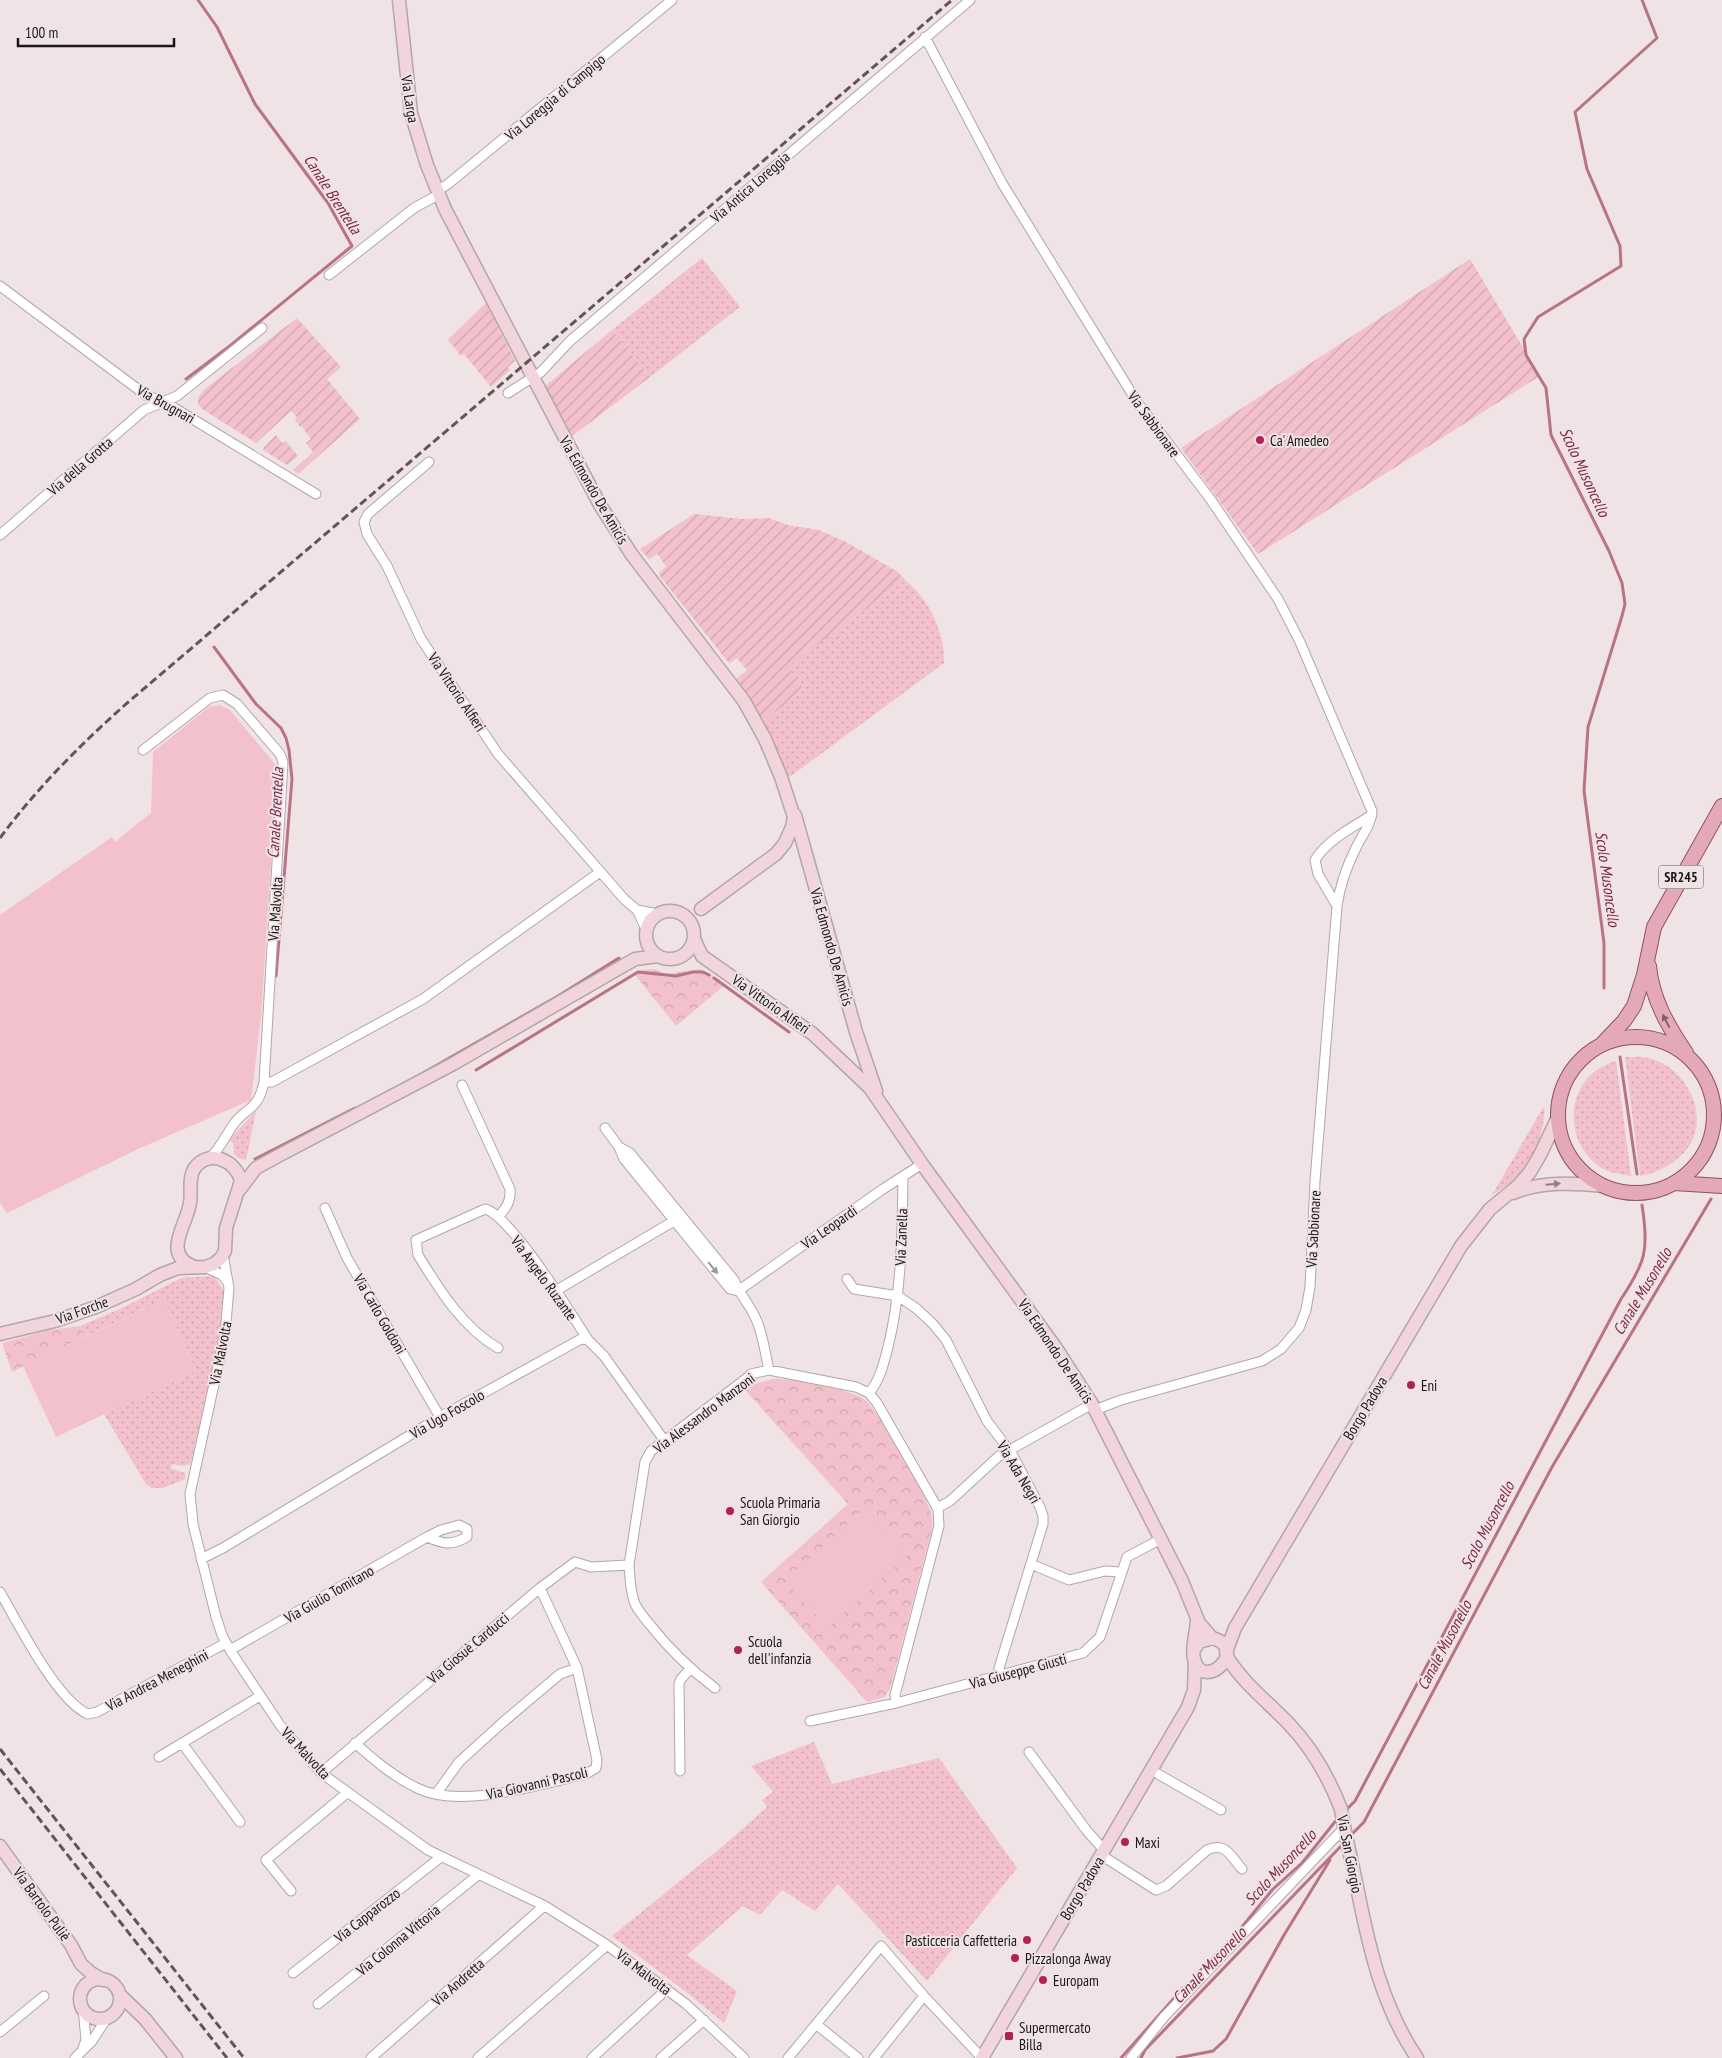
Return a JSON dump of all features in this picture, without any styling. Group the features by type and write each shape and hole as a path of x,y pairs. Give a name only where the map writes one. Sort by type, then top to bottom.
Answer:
{"main road":[{"name":"SR245","path":"1601,1045 1624,1022 1634,1006 1644,975 1656,922 1722,806"},
{"name":"SR245","path":"1648,951 1650,974 1657,1002 1672,1030 1693,1062"},
{"path":"1714,1113 1711,1134 1704,1154 1686,1175 1674,1183 1647,1192 1632,1193 1604,1186 1586,1174 1571,1158 1562,1138 1558,1117 1559,1102 1569,1075 1577,1063 1601,1045 1629,1037 1657,1040 1676,1049 1693,1062 1708,1086 1722,1139"},
{"path":"1674,1183 1722,1186"}],"street":[{"name":"Via Larga","path":"399,0 411,113 426,165 437,193"},
{"name":"Via Loreggia di Campigo","path":"329,275 414,208 437,193 672,0"},
{"name":"Via Antica Loreggia","path":"533,378 570,341 970,0"},
{"name":"Via Sabbionare","path":"925,37 1002,183 1137,402 1211,500 1278,600 1304,651 1372,811 1371,820 1355,849 1340,884 1315,1181 1310,1287 1306,1310 1299,1328 1281,1349 1262,1361 1094,1407 999,1456 950,1501 938,1508"},
{"name":"Via Edmondo De Amicis","path":"437,193 584,477 621,538 744,701 768,744 804,843 856,1032 882,1105"},
{"name":"Via Brugnari","path":"0,286 147,396 163,401 316,494"},
{"path":"163,401 177,396 262,328"},
{"path":"508,393 533,378"},
{"name":"Via della Grotta","path":"0,535 144,410 163,401"},
{"name":"Via Vittorio Alfieri","path":"428,462 368,514 364,522 367,534 387,566 421,639 498,754 600,872 625,900 637,910 646,932"},
{"name":"Via Malvolta","path":"143,750 210,698 223,695 237,704 282,758 284,767 264,1082 256,1104 234,1124 224,1142 208,1160"},
{"path":"635,959 650,920 658,914 666,911 681,913 701,909 778,852 785,843 793,823 789,800"},
{"path":"748,873 772,851 781,838 790,814 789,800"},
{"path":"1337,906 1318,874 1315,860 1319,853 1337,838 1372,815"},
{"path":"778,852 786,850 797,851 808,863"},
{"path":"264,1082 272,1082 423,999 600,872"},
{"path":"679,958 691,947 701,909"},
{"path":"637,910 658,914"},
{"path":"681,913 692,924 694,935"},
{"path":"646,932 651,951 658,956 665,959 702,956"},
{"name":"Via Vittorio Alfieri","path":"694,935 702,956 813,1034 837,1056"},
{"path":"200,1267 214,1264 224,1255 229,1218 240,1189 256,1168 453,1064 635,959 658,956"},
{"path":"837,1056 847,1056 854,1052 857,1046 856,1032"},
{"name":"Via Edmondo De Amicis","path":"837,1056 866,1084 882,1105 922,1164 1056,1348 1094,1407 1191,1600 1201,1626 1212,1638"},
{"path":"462,1085 510,1189 507,1207 498,1217 485,1210 416,1240 415,1246 418,1254 448,1301 481,1336 498,1348"},
{"name":"Borgo Padova","path":"1226,1654 1235,1628 1465,1241 1490,1209 1518,1186 1534,1167 1558,1117"},
{"path":"605,1128 620,1147 630,1153 678,1219 734,1280 738,1292 750,1306 757,1322 769,1370"},
{"path":"224,1142 227,1155 240,1177 240,1189"},
{"path":"228,1282 222,1275 184,1260 178,1249 178,1236 189,1210 193,1172 195,1168 208,1160 221,1159 233,1166 256,1168"},
{"name":"Via Leopardi","path":"738,1292 883,1189 903,1178 922,1164"},
{"name":"Via Zanella","path":"869,1393 878,1379 895,1320 898,1296 903,1178"},
{"name":"Borgo Padova","path":"1506,1196 1531,1187 1556,1183 1604,1186"},
{"name":"Via Carlo Goldoni","path":"325,1208 347,1258 440,1417"},
{"name":"Via Angelo Ruzante","path":"498,1217 530,1253 557,1290 588,1340"},
{"path":"557,1290 678,1219"},
{"name":"Via Forche","path":"160,1275 169,1266 178,1249"},
{"name":"Via Malvolta","path":"224,1255 229,1294 225,1334 190,1494 193,1524 201,1559 216,1617 228,1647 280,1725 321,1773 428,1850 544,1906 607,1945 667,1989 704,2020 744,2058"},
{"name":"Via Forche","path":"0,1334 96,1307 178,1268 200,1267"},
{"path":"846,1279 854,1289 898,1296"},
{"name":"Via Ada Negri","path":"898,1296 928,1319 946,1340 987,1421 1009,1450 1044,1516 1044,1524 998,1668 1000,1676"},
{"name":"Via Ugo Foscolo","path":"201,1559 223,1548 440,1417 575,1341 581,1339 588,1340"},
{"path":"588,1340 604,1356 664,1440"},
{"name":"Via Alessandro Manzoni","path":"715,1688 690,1669 669,1648 638,1610 631,1592 629,1565 646,1458 664,1440 752,1374 769,1370 856,1387 869,1393"},
{"path":"869,1393 877,1403 938,1508 939,1526 895,1695 896,1703"},
{"name":"Via Giulio Tomitano","path":"228,1647 427,1537"},
{"name":"Via Giuseppe Giusti","path":"810,1721 896,1703 1076,1655 1091,1647 1100,1637 1126,1557 1161,1539"},
{"name":"Via Giosuè Carducci","path":"321,1773 540,1588 575,1562 591,1567 629,1565"},
{"path":"1031,1564 1069,1580 1105,1570 1120,1572"},
{"name":"Via Giovanni Pascoli","path":"355,1744 392,1773 418,1789 436,1794 475,1797 586,1774 596,1768 597,1760 577,1668 540,1588"},
{"name":"Via Andrea Meneghini","path":"0,1592 57,1687 74,1706 88,1714 97,1712 228,1647"},
{"name":"Via Edmondo De Amicis","path":"1195,1656 1196,1616"},
{"path":"1212,1638 1221,1643 1226,1654 1222,1666 1215,1671 1202,1669 1195,1656 1199,1642 1235,1628"},
{"name":"Via San Giorgio","path":"1226,1654 1238,1676 1302,1739 1330,1784 1344,1822 1372,1959 1384,1996 1400,2031 1417,2058"},
{"name":"Borgo Padova","path":"1194,1690 1195,1656"},
{"path":"436,1794 459,1762 488,1736 560,1674 577,1668"},
{"path":"680,1771 679,1684 680,1679 690,1669"},
{"name":"Borgo Padova","path":"982,2058 1188,1707 1194,1690 1202,1678 1215,1671"},
{"name":"Via San Giorgio","path":"1215,1671 1230,1672 1238,1676"},
{"path":"159,1757 260,1696"},
{"path":"182,1743 240,1822"},
{"path":"1029,1752 1103,1852 1156,1890 1166,1886 1207,1850 1215,1846 1231,1854 1242,1869"},
{"path":"1158,1774 1221,1810"},
{"path":"291,1891 266,1860 347,1793"},
{"path":"1131,2058 1164,2017 1344,1822"},
{"name":"Via Bartolo Puliè","path":"0,1846 71,1946 81,1964 84,1977 83,1990"},
{"name":"Via Capparozzo","path":"293,1973 441,1857"},
{"name":"Via Colonna Vittoria","path":"318,2004 478,1875"},
{"name":"Via Andretta","path":"371,2058 544,1906"},
{"path":"478,2058 607,1945"},
{"path":"788,2058 882,1946 924,1996 982,2058"},
{"name":"Via Bartolo Puliè","path":"81,1964 103,1980"},
{"path":"78,2056 86,2040 81,1999 83,1990 89,1983 103,1980 112,1983 120,1995 145,2019 176,2058"},
{"path":"592,2058 667,1989"},
{"path":"78,2056 92,2041 119,2004 120,1995"},
{"path":"1,2030 44,1996"},
{"path":"874,2058 924,1996"},
{"path":"83,2008 86,2013 96,2018 129,2012 145,2019"},
{"path":"661,2058 704,2020"},
{"path":"817,2025 858,2058"}],"green space":[{"path":"702,258 740,307 650,377 612,330"},
{"path":"1470,259 1540,376 1258,554 1181,448"},
{"path":"486,303 515,361 508,367 510,370 491,387 464,354 461,356 448,340"},
{"path":"297,318 341,367 327,379 360,419 298,474 293,470 313,452 306,443 311,439 295,420 297,417 291,411 256,443 202,409 198,403 200,396 206,388"},
{"path":"612,330 650,377 571,437 545,386"},
{"path":"276,435 282,443 286,441 298,456 287,465 263,450"},
{"path":"694,514 742,519 769,518 788,525 819,530 846,542 898,572 905,580 788,666 804,690 761,723 736,680 747,670 737,658 730,663 728,662 659,575 666,566 657,554 649,559 640,549"},
{"path":"905,580 914,588 934,617 942,640 944,663 787,779 761,723 804,690 787,666"},
{"path":"220,705 230,710 275,764 277,770 261,1017 251,1100 138,1149 7,1213 0,1203 0,915 112,837 115,842 151,813 153,752 209,707"},
{"path":"653,969 667,974 699,969 709,973 725,985 676,1026 635,975 642,970"},
{"path":"1625,1057 1648,1058 1661,1062 1672,1070 1682,1079 1689,1091 1695,1103 1697,1117 1696,1130 1691,1143 1681,1155 1662,1169 1640,1176"},
{"path":"1616,1061 1631,1176 1610,1172 1598,1166 1586,1154 1578,1139 1574,1123 1574,1108 1579,1092 1587,1079 1600,1068"},
{"path":"1544,1106 1543,1125 1534,1153 1515,1179 1492,1195"},
{"path":"256,1111 246,1160 234,1154 233,1142 228,1141"},
{"path":"214,1276 223,1289 227,1303 192,1458 190,1464 183,1466 172,1464 170,1468 185,1473 185,1479 163,1488 151,1488 146,1484 104,1414 196,1371 164,1300 84,1337 80,1326 122,1308 181,1278"},
{"path":"164,1300 196,1371 56,1437 23,1366"},
{"path":"80,1326 84,1337 12,1372 2,1343 50,1330"},
{"path":"772,1379 793,1380 820,1385 845,1391 864,1399 870,1405 899,1450 930,1510 932,1529 890,1689 884,1697 867,1702 761,1582 848,1504 745,1390 751,1385"},
{"path":"864,1509 907,1556 828,1628 785,1581"},
{"path":"814,1742 832,1784 939,1758 1017,1868 927,1981 838,1884 815,1911 782,1890 760,1915 743,1906 687,1955 737,1991 724,2023 612,1936 723,1846 767,1807 762,1800 773,1792 751,1766"}],"waterway":[{"name":"Canale Brentella","path":"186,379 231,345 352,246 328,203 255,104 217,27 198,0"},
{"name":"Scolo Musoncello","path":"1604,988 1604,943 1584,791 1588,727 1625,604 1622,583 1609,551 1551,435 1546,388 1526,355 1524,339 1538,317 1621,266 1620,246 1587,169 1575,112 1657,38 1642,0"},
{"name":"Canale Brentella","path":"214,647 256,704 281,728 289,750 292,779 276,976"},
{"path":"423,1073 558,996 619,958"},
{"path":"476,1070 638,972 676,976 703,972 709,975"},
{"path":"714,978 789,1032"},
{"name":"Scolo Musoncello","path":"1620,1057 1637,1174"},
{"path":"255,1159 355,1108"},
{"name":"Canale Musonello","path":"1349,1837 1364,1822 1552,1467 1711,1199"},
{"name":"Scolo Musoncello","path":"1344,1812 1355,1801 1621,1299 1636,1275 1644,1255 1645,1244 1642,1205"},
{"name":"Scolo Musoncello","path":"1195,1976 1237,1933 1273,1889 1302,1863 1338,1818"},
{"name":"Canale Musonello","path":"1141,2058 1145,2050 1343,1844"},
{"path":"1177,2058 1213,2051 1226,2039 1284,1935 1330,1860"},
{"name":"Scolo Musoncello","path":"1121,2058 1183,1988"}],"railway":[{"path":"0,838 28,802 59,768 126,704 952,0"},
{"path":"0,1749 244,2058"},
{"path":"0,1769 227,2058"}],"place":[{"name":"Ca' Amedeo","path":"1260,440"},
{"name":"Eni","path":"1411,1385"},
{"name":"Scuola Primaria San Giorgio","path":"730,1511"},
{"name":"Scuola dell'infanzia","path":"738,1650"},
{"name":"Maxi","path":"1125,1842"},
{"name":"Pasticceria Caffetteria","path":"1027,1940"},
{"name":"Pizzalonga Away","path":"1015,1958"},
{"name":"Europam","path":"1043,1980"},
{"name":"Supermercato Billa","path":"1009,2036"}]}
